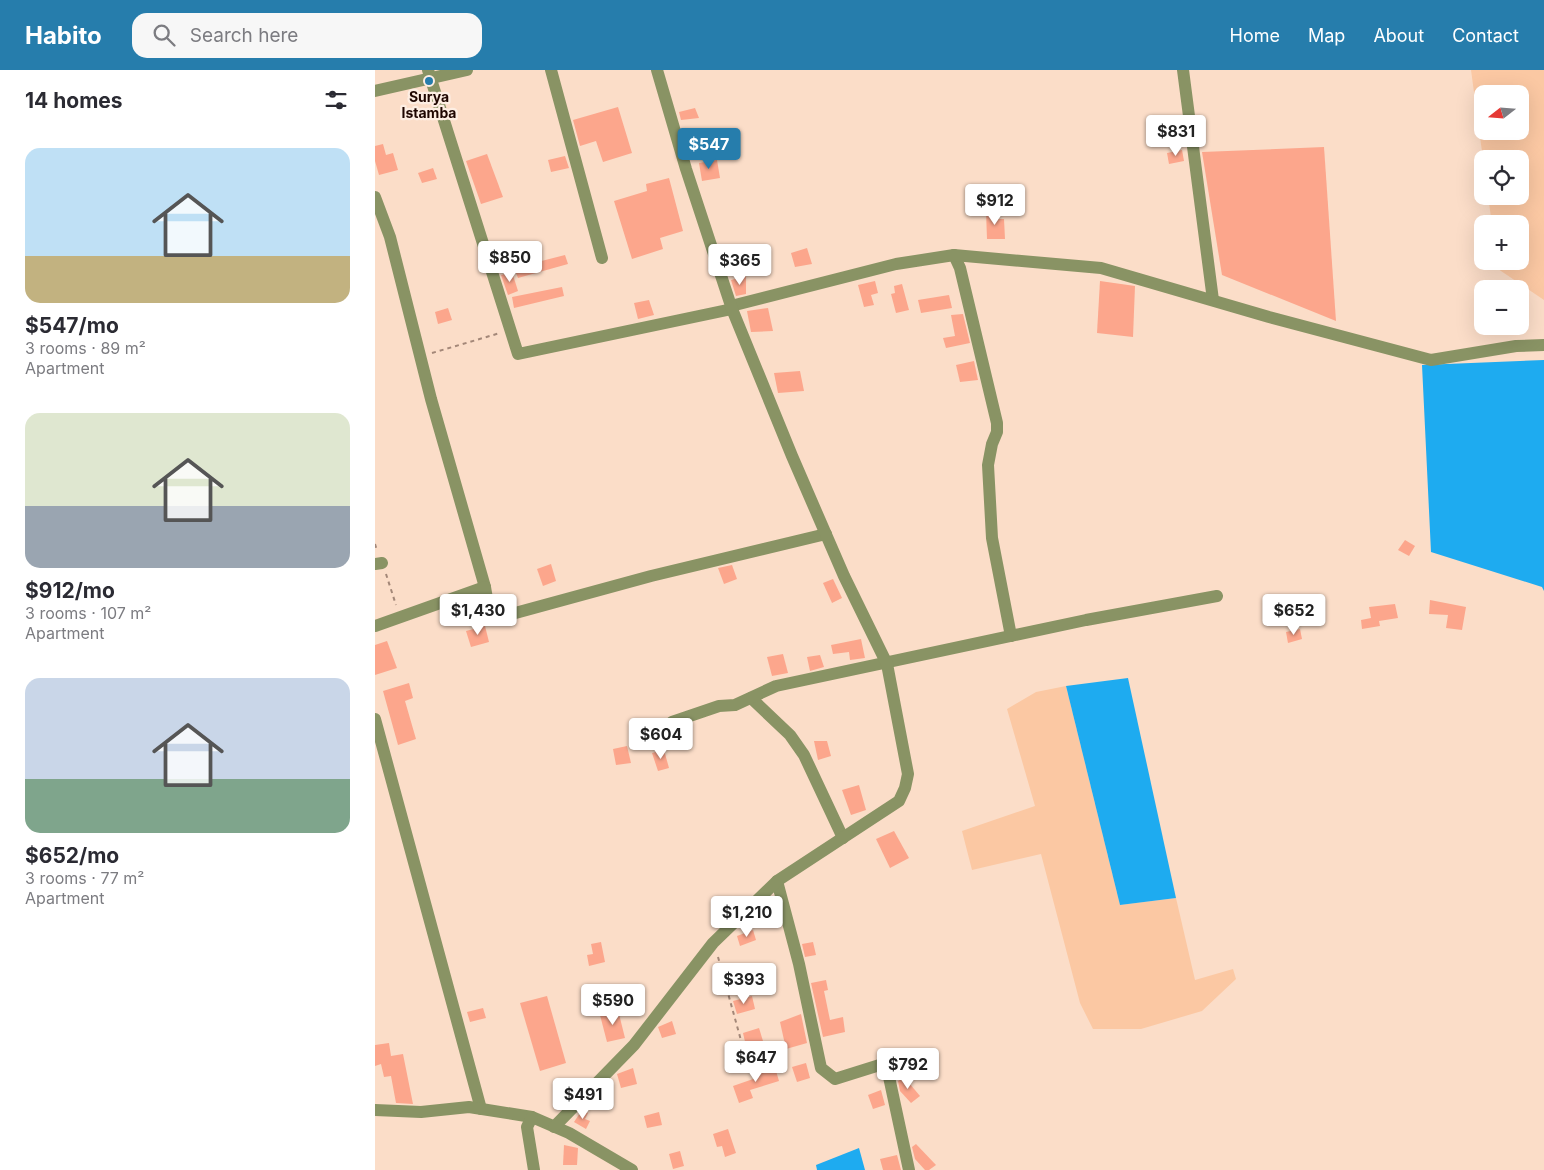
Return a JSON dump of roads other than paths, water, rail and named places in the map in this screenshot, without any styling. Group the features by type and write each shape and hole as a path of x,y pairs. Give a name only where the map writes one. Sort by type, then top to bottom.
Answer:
{"street":[{"path":"375,91 429,74 467,70"},
{"path":"551,70 602,258"},
{"path":"553,1126 634,1044 709,949 777,881 899,801 905,788 908,774 887,664 826,534 731,307 686,169 657,70"},
{"path":"1183,70 1213,300"},
{"path":"429,74 518,354 731,307 896,264 954,255 1101,268 1431,360 1516,346 1544,345"},
{"path":"375,197 391,238 420,356 485,587 489,610 493,617 501,617 651,576 826,534"},
{"path":"954,255 961,268 997,423 997,432 991,444 988,465 992,538 1011,636"},
{"path":"375,626 485,587"},
{"path":"672,722 719,706 735,705 776,686 887,664 1011,636 1217,596"},
{"path":"751,698 790,735 804,755 843,838"},
{"path":"375,719 481,1109"},
{"path":"777,881 799,964 821,1068 835,1080 886,1062 909,1170"},
{"path":"375,1110 421,1112 469,1107 532,1117 553,1126 631,1170"},
{"path":"532,1117 527,1127 534,1170"}],"water":[{"path":"1544,360 1544,591 1542,587 1431,552 1422,365"},
{"path":"1128,678 1176,898 1120,905 1066,686"},
{"path":"859,1148 865,1170 817,1170 816,1165"}],"place":[{"name":"Surya Istamba","path":"429,81"}]}
